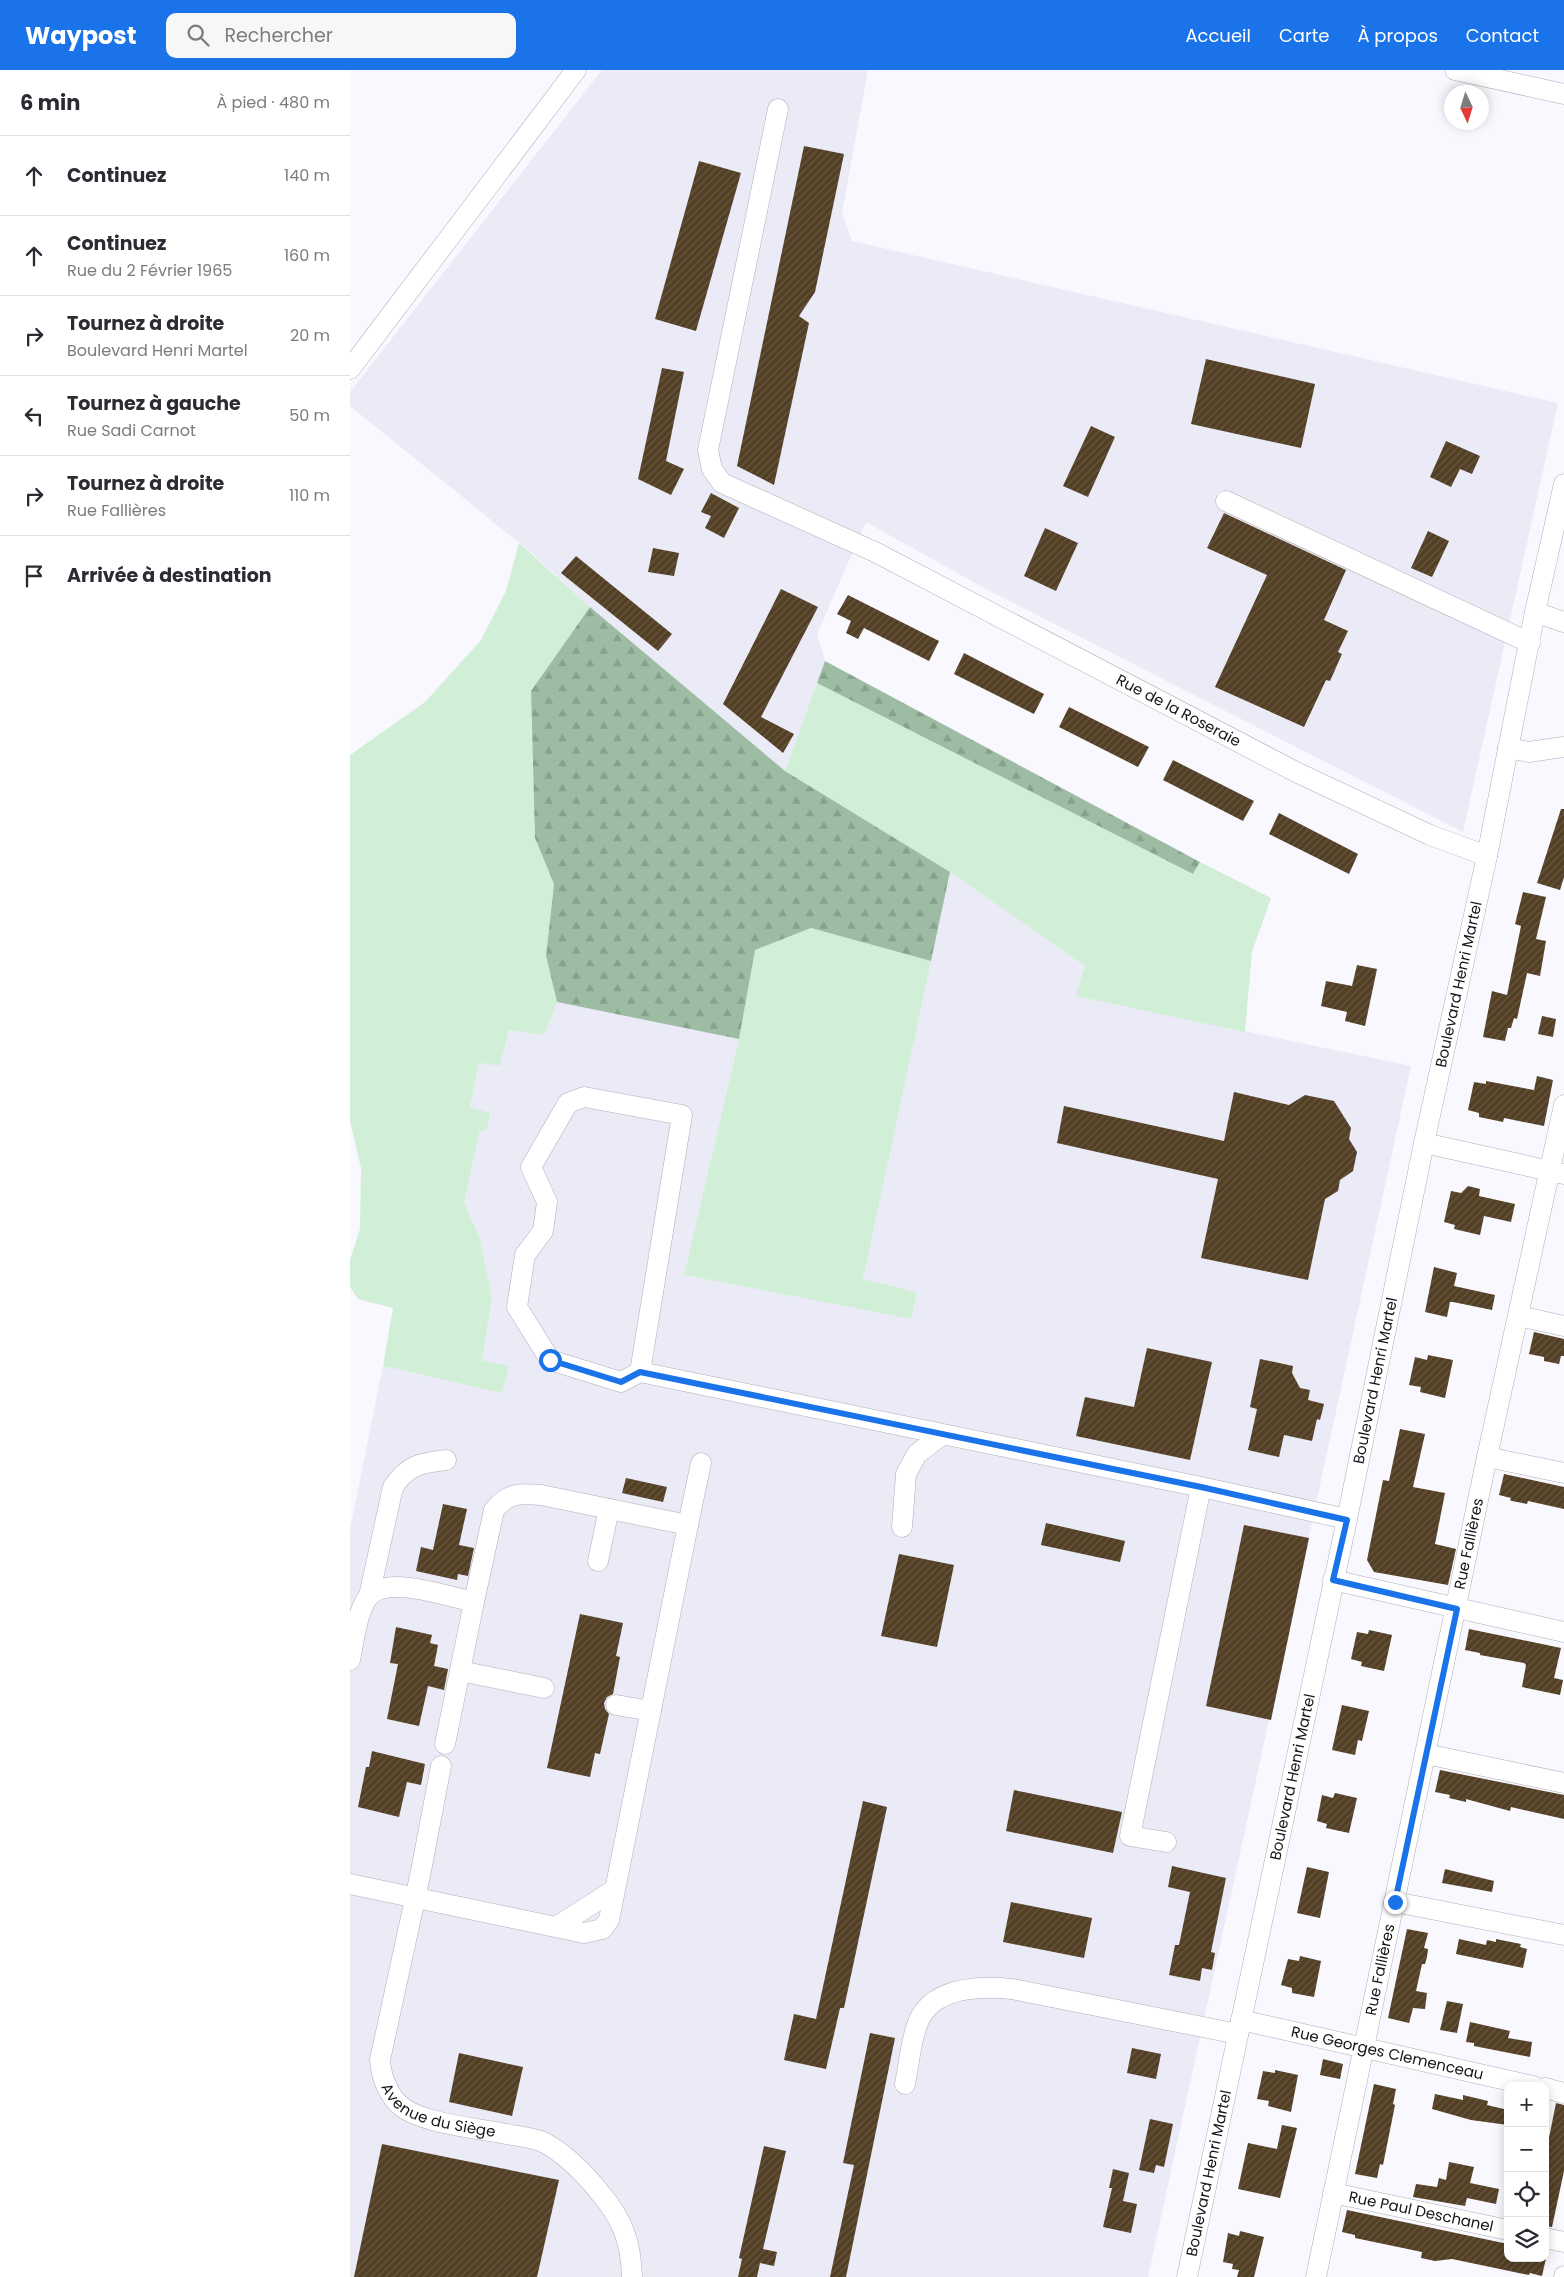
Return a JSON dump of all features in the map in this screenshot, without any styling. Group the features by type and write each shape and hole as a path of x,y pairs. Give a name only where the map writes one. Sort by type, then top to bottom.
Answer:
{"street":[{"path":"350,369 576,70"},
{"path":"1455,70 1564,94"},
{"name":"Rue de la Roseraie","path":"778,109 708,450 712,469 722,483 874,552 1296,772 1430,835 1487,856"},
{"name":"Boulevard Henri Martel","path":"1188,2277 1424,1143 1487,856 1535,612 1564,484"},
{"path":"1226,501 1530,643"},
{"path":"1535,612 1564,622"},
{"path":"1508,748 1529,752 1564,748"},
{"path":"640,1372 682,1115 584,1097 568,1103 531,1166 547,1202 543,1231 525,1254 517,1307 550,1360 621,1382 640,1372 1201,1487 1347,1520"},
{"name":"Rue Fallières","path":"1316,2277 1457,1609 1487,1457 1518,1316 1557,1173 1564,1105"},
{"path":"1424,1143 1557,1173"},
{"path":"1518,1316 1564,1326"},
{"path":"902,1528 906,1474 917,1454 942,1435"},
{"path":"1487,1457 1564,1473"},
{"path":"350,1660 362,1608 369,1596 393,1487 402,1473 416,1466 446,1460"},
{"path":"350,1884 556,1927 614,1890 701,1463"},
{"path":"1166,1842 1130,1836 1201,1487"},
{"path":"445,1744 494,1510 503,1500 520,1494 534,1494 688,1526"},
{"path":"598,1561 609,1509"},
{"path":"1333,1580 1564,1632"},
{"path":"369,1596 383,1588 394,1586 474,1602"},
{"path":"460,1671 544,1688"},
{"path":"616,1705 651,1711"},
{"path":"1426,1754 1564,1783"},
{"name":"Avenue du Siège","path":"441,1766 421,1871 380,2060 381,2072 388,2089 401,2107 423,2117 535,2140 560,2153 589,2178 613,2209 627,2236 632,2277"},
{"path":"1395,1902 1564,1935"},
{"name":"Rue Georges Clemenceau","path":"905,2084 918,2022 926,2008 938,2000 976,1987 1012,1989 1364,2047 1516,2082"},
{"path":"1549,2089 1564,2093"},
{"name":"Rue Paul Deschanel","path":"1333,2194 1504,2229"},
{"path":"1549,2239 1564,2242"}],"shaded area":[{"path":"602,70 868,70 842,213 852,241 1558,403 1463,832 986,589 866,522 817,634 825,661 785,771 590,607 533,554 350,406 350,392"},
{"path":"950,872 1085,966 1077,996 1411,1066 1148,2277 350,2277 350,1529 383,1366 502,1393 509,1366 482,1360 492,1298 480,1239 464,1202 480,1131 490,1113 470,1108 479,1063 500,1066 509,1030 544,1034 557,1002 739,1039 684,1275 911,1319 917,1292 863,1279"}],"green space":[{"path":"519,543 590,607 531,691 535,838 554,884 546,956 557,1002 544,1035 509,1030 500,1066 479,1063 470,1107 490,1113 487,1129 480,1131 464,1202 480,1239 492,1298 482,1360 509,1366 502,1393 383,1366 393,1308 358,1299 350,1287 350,1260 360,1229 361,1168 350,1121 350,755 425,702 481,640 506,591"},
{"path":"590,607 785,771 950,872 931,961 811,928 755,950 739,1039 557,1002 546,956 554,884 535,838 531,691"},
{"path":"825,661 1200,862 1193,874 817,683"},
{"path":"817,683 1193,874 1200,862 1271,898 1252,952 1245,1032 1076,996 1085,966 950,872 785,771"},
{"path":"811,928 931,961 863,1279 917,1292 911,1319 684,1275 739,1039 754,950"}],"building":[{"path":"804,146 844,154 815,292 799,316 809,323 774,485 737,466"},
{"path":"699,161 741,173 696,331 655,319"},
{"path":"1206,359 1315,384 1301,448 1191,424"},
{"path":"662,368 684,372 666,461 684,469 671,495 638,479"},
{"path":"1091,426 1115,437 1088,497 1063,486"},
{"path":"1446,441 1480,456 1472,474 1460,469 1451,487 1430,477"},
{"path":"711,493 739,508 724,538 705,528 711,516 701,512"},
{"path":"1224,513 1346,570 1324,620 1348,631 1338,652 1342,654 1330,681 1326,680 1304,727 1215,687 1267,575 1207,548"},
{"path":"1045,528 1078,543 1056,591 1024,576"},
{"path":"1428,531 1449,541 1432,577 1411,568"},
{"path":"653,548 679,553 674,576 648,572"},
{"path":"576,556 672,634 658,651 561,573"},
{"path":"781,589 818,607 761,717 794,734 783,753 723,704"},
{"path":"848,595 939,641 929,661 864,628 858,639 846,633 851,621 837,614"},
{"path":"964,653 1044,694 1034,714 954,674"},
{"path":"1069,707 1149,747 1138,767 1059,727"},
{"path":"1173,760 1254,801 1243,821 1163,780"},
{"path":"1561,809 1564,809 1564,877 1560,890 1537,883"},
{"path":"1279,813 1358,854 1349,874 1269,834"},
{"path":"1523,892 1546,897 1536,939 1546,941 1540,976 1527,973 1517,1019 1514,1018 1511,1028 1508,1028 1505,1041 1483,1037 1492,991 1507,995 1521,926 1515,924"},
{"path":"1357,965 1377,969 1365,1026 1345,1021 1347,1012 1321,1006 1326,981 1352,986"},
{"path":"1542,1016 1556,1019 1553,1037 1538,1034"},
{"path":"1537,1076 1553,1080 1544,1126 1504,1118 1503,1122 1479,1117 1479,1113 1468,1110 1474,1082 1486,1084 1486,1081 1534,1090"},
{"path":"1234,1092 1289,1105 1305,1095 1334,1101 1351,1128 1349,1139 1357,1152 1353,1171 1340,1180 1338,1191 1325,1199 1308,1280 1201,1258 1218,1179 1057,1143 1064,1106 1224,1141"},
{"path":"1468,1186 1480,1189 1479,1196 1515,1204 1511,1222 1484,1216 1480,1235 1454,1229 1455,1225 1444,1222 1451,1191 1461,1193"},
{"path":"1434,1267 1457,1273 1454,1286 1495,1295 1492,1310 1450,1302 1447,1317 1425,1312"},
{"path":"1534,1332 1564,1339 1564,1356 1561,1356 1559,1364 1544,1361 1544,1357 1529,1354"},
{"path":"1147,1348 1212,1362 1190,1460 1076,1436 1085,1397 1134,1407"},
{"path":"1428,1355 1453,1360 1445,1398 1420,1392 1421,1387 1409,1385 1415,1357 1427,1360"},
{"path":"1260,1359 1293,1366 1292,1373 1300,1388 1310,1390 1308,1400 1324,1404 1320,1420 1317,1419 1312,1441 1284,1435 1279,1457 1248,1450 1257,1409 1250,1407"},
{"path":"1400,1429 1425,1434 1413,1487 1445,1493 1435,1544 1456,1549 1448,1585 1374,1572 1367,1560 1383,1480 1389,1481"},
{"path":"1504,1474 1564,1487 1564,1509 1528,1501 1527,1504 1512,1501 1510,1500 1511,1498 1499,1495"},
{"path":"626,1478 667,1487 663,1502 622,1493"},
{"path":"443,1504 467,1509 459,1545 474,1548 468,1576 458,1574 457,1580 416,1571 421,1547 433,1550"},
{"path":"1046,1523 1125,1541 1120,1562 1041,1545"},
{"path":"1244,1525 1309,1538 1271,1720 1206,1706"},
{"path":"899,1554 954,1565 937,1647 881,1636"},
{"path":"580,1614 623,1623 616,1656 620,1657 613,1694 607,1697 604,1703 605,1709 609,1714 600,1754 595,1753 590,1777 547,1768"},
{"path":"396,1627 432,1635 430,1643 438,1645 434,1666 448,1669 444,1690 428,1686 419,1726 387,1719 398,1664 390,1663"},
{"path":"1469,1629 1561,1648 1554,1678 1563,1680 1560,1695 1522,1687 1526,1665 1524,1663 1480,1655 1480,1653 1465,1650"},
{"path":"1369,1630 1392,1635 1384,1671 1361,1666 1362,1662 1351,1659 1357,1632 1368,1634"},
{"path":"1342,1705 1369,1711 1362,1741 1358,1740 1355,1755 1332,1750"},
{"path":"372,1751 425,1764 421,1785 407,1782 399,1817 358,1807 366,1767 369,1767"},
{"path":"1440,1770 1564,1795 1564,1819 1511,1807 1510,1811 1466,1799 1466,1802 1449,1798 1450,1795 1435,1792"},
{"path":"1014,1790 1122,1812 1113,1853 1006,1831"},
{"path":"1335,1793 1357,1798 1349,1833 1326,1828 1327,1824 1317,1821 1322,1795 1333,1798"},
{"path":"863,1801 887,1807 844,2008 840,2008 826,2069 784,2060 794,2014 816,2019"},
{"path":"1172,1866 1226,1878 1211,1952 1215,1953 1212,1970 1202,1968 1200,1981 1169,1975 1175,1945 1179,1945 1190,1892 1168,1887"},
{"path":"1307,1867 1329,1872 1320,1918 1297,1913"},
{"path":"1445,1869 1494,1881 1492,1892 1442,1883"},
{"path":"1011,1902 1092,1918 1084,1958 1003,1942"},
{"path":"1407,1929 1428,1933 1424,1948 1428,1949 1427,1957 1425,1964 1422,1964 1416,1991 1427,1993 1425,2009 1413,2008 1409,2023 1388,2018"},
{"path":"1459,1939 1486,1945 1487,1940 1496,1942 1496,1939 1521,1944 1520,1947 1527,1949 1523,1968 1456,1954"},
{"path":"1300,1956 1321,1961 1314,1997 1292,1993 1292,1988 1281,1985 1288,1959 1299,1961"},
{"path":"1447,2001 1463,2004 1457,2033 1440,2030"},
{"path":"1470,2022 1510,2031 1508,2038 1532,2042 1530,2057 1474,2046 1474,2043 1466,2042"},
{"path":"870,2033 895,2038 846,2277 830,2277 854,2165 843,2163"},
{"path":"1132,2048 1161,2054 1156,2079 1127,2073"},
{"path":"459,2053 523,2067 512,2116 449,2102"},
{"path":"1323,2059 1343,2064 1340,2079 1320,2075"},
{"path":"1275,2070 1298,2075 1291,2112 1268,2106 1269,2101 1257,2099 1263,2071 1275,2073"},
{"path":"1374,2084 1396,2089 1393,2104 1395,2105 1383,2165 1380,2164 1377,2178 1355,2174"},
{"path":"1435,2094 1463,2100 1463,2095 1488,2101 1487,2105 1504,2109 1504,2124 1471,2120 1432,2109"},
{"path":"1556,2103 1564,2105 1564,2171 1552,2227 1549,2227 1549,2138"},
{"path":"1150,2119 1173,2124 1164,2167 1156,2165 1154,2173 1139,2170"},
{"path":"1282,2125 1297,2128 1280,2198 1238,2189 1248,2143 1277,2149"},
{"path":"382,2144 559,2180 537,2277 354,2277"},
{"path":"764,2146 786,2151 763,2249 777,2252 774,2266 760,2263 757,2277 738,2277 742,2259 739,2258"},
{"path":"1449,2162 1474,2167 1470,2183 1499,2189 1496,2204 1467,2198 1465,2206 1413,2197 1416,2184 1437,2187 1439,2178 1446,2180"},
{"path":"1113,2169 1129,2173 1123,2201 1137,2204 1131,2233 1103,2227 1112,2188 1109,2188"},
{"path":"1347,2210 1504,2243 1504,2262 1545,2262 1542,2276 1530,2273 1529,2275 1452,2259 1435,2261 1421,2258 1422,2252 1355,2238 1355,2235 1342,2232"},
{"path":"1240,2231 1264,2237 1254,2277 1237,2277 1239,2270 1232,2269 1233,2264 1223,2262 1228,2233 1239,2236"}],"route":[{"path":"550,1360 621,1382 640,1372 1201,1487 1347,1520 1333,1580 1457,1609 1395,1902"}]}
